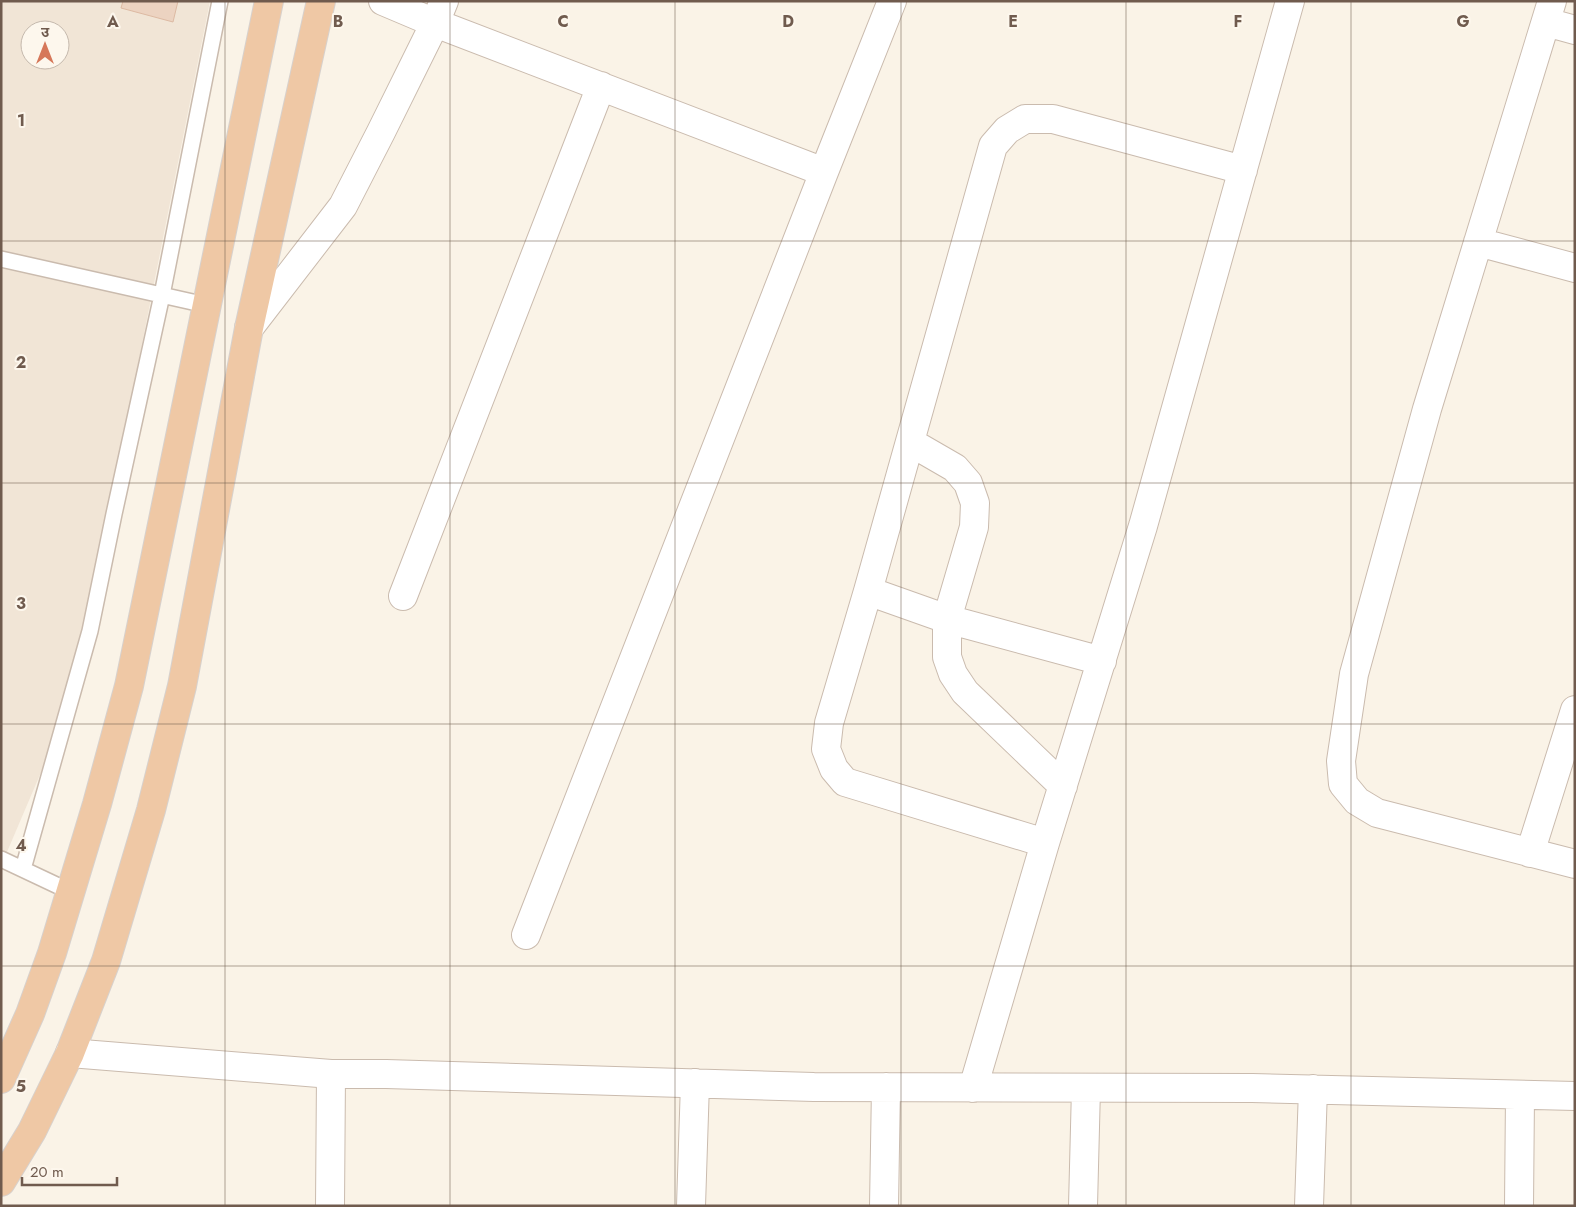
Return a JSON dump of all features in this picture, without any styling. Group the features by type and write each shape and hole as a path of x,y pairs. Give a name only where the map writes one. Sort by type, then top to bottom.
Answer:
{"highway":[{"path":"1,1079 49,962 97,804 129,686 269,1"},
{"path":"1,1182 32,1131 70,1053 106,961 151,810 182,686 249,328 320,1"}],"street":[{"path":"383,1 439,12 601,86 824,172"},
{"path":"526,935 892,1"},
{"path":"973,1088 1045,843 1143,526 1290,1"},
{"path":"249,328 343,206 439,12"},
{"path":"1575,30 1549,12 1427,408 1354,674 1341,761 1343,784 1357,801 1377,813 1575,864"},
{"path":"403,596 601,86"},
{"path":"1045,843 846,782 834,769 826,749 829,724 993,146 1007,130 1025,119 1053,119 1243,170"},
{"path":"1478,242 1575,268"},
{"path":"910,442 956,468 968,483 975,503 974,527 947,619 947,657 953,674 964,692 1063,786"},
{"path":"868,592 947,619 1102,661"},
{"path":"1530,853 1575,710"},
{"path":"70,1053 331,1074 814,1087 1313,1090 1575,1096"},
{"path":"330,1206 331,1074"},
{"path":"691,1206 695,1083"},
{"path":"884,1206 886,1087"},
{"path":"1083,1206 1086,1088"},
{"path":"1310,1206 1313,1090"},
{"path":"1518,1206 1520,1095"}],"lane":[{"path":"22,869 90,632 162,295 220,1"},
{"path":"1,259 206,305"},
{"path":"1,859 71,892"}],"shaded area":[{"path":"1,1 210,1 71,702 1,866"}],"building":[{"path":"123,1 178,1 173,22 121,8"}]}
